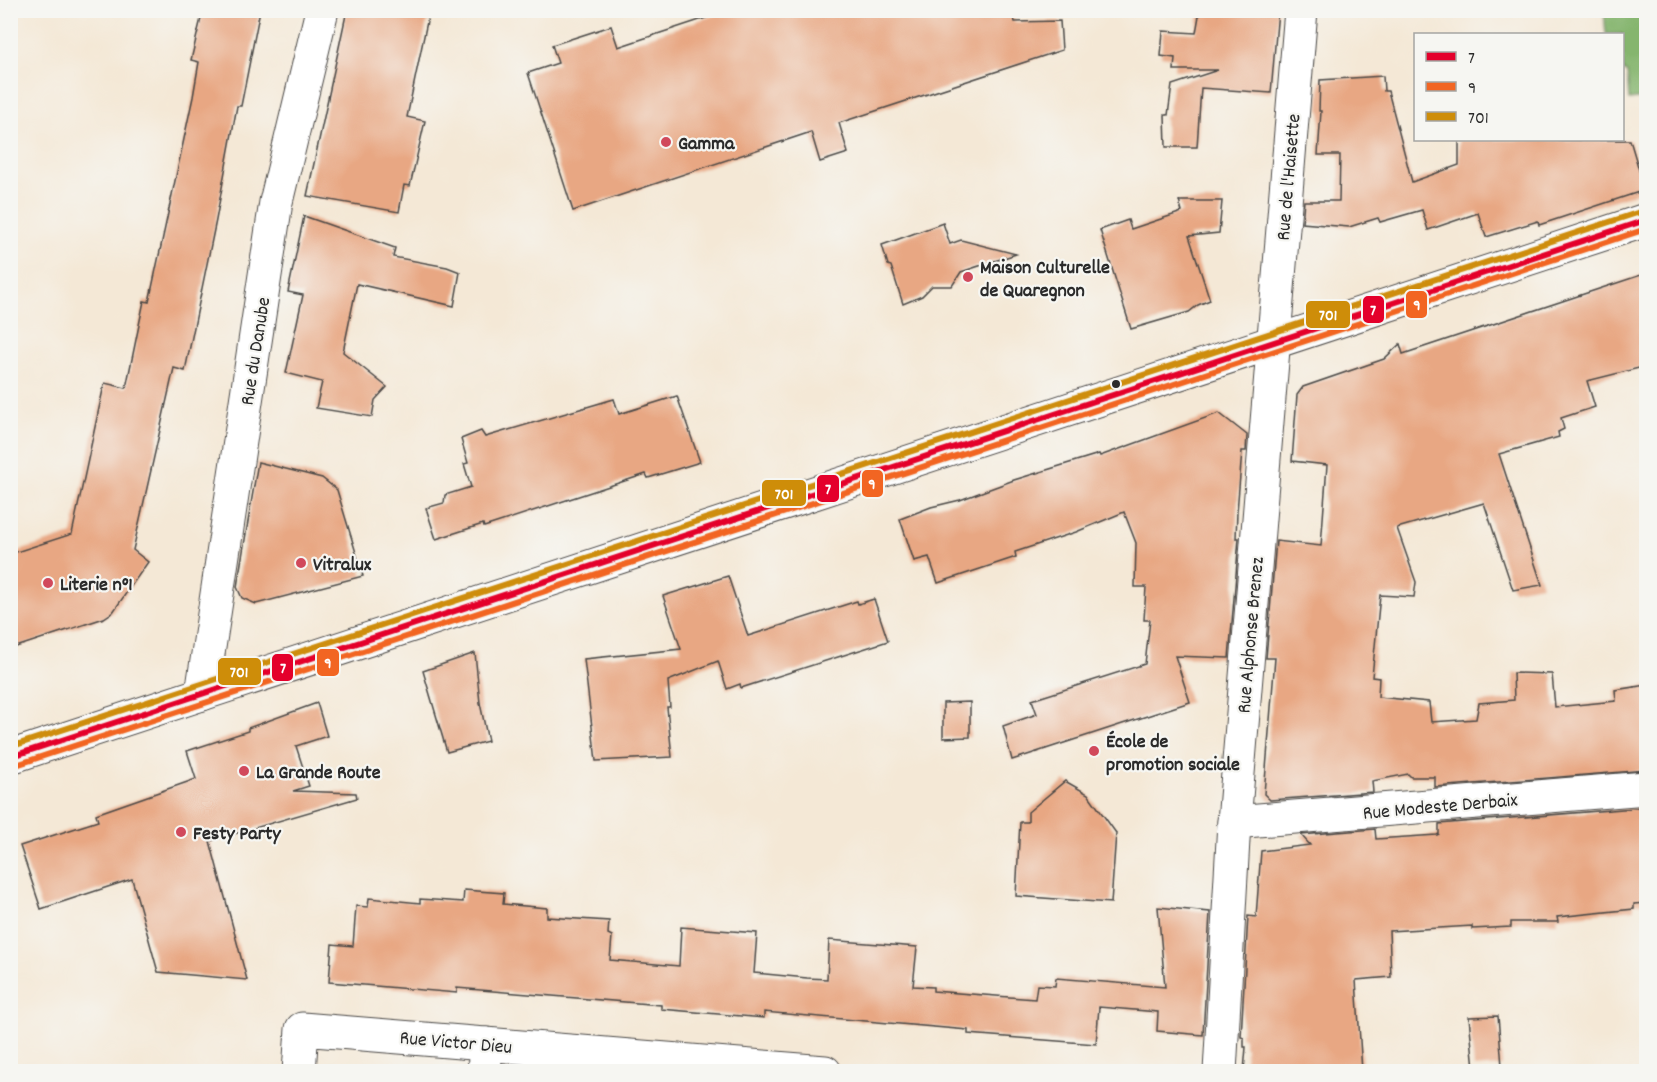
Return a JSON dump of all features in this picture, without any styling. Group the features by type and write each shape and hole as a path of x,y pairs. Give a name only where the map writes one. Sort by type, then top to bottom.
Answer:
{"street":[{"name":"Rue du Danube","path":"202,694 276,202 322,10"},
{"name":"Rue de l'Haisette","path":"1274,343 1301,10"},
{"path":"10,757 1647,220"},
{"name":"Rue Alphonse Brenez","path":"1221,1071 1234,822 1274,343"},
{"name":"Rue Modeste Derbaix","path":"1234,822 1647,788"},
{"name":"Rue Victor Dieu","path":"299,1071 302,1029 485,1058 825,1071"}],"green space":[{"path":"1604,11 1646,11 1646,98 1629,100 1627,72 1624,71 1624,33 1606,33"}],"building":[{"path":"203,10 260,10 241,106 237,106 185,371 174,368 133,550 148,562 113,612 104,618 10,649 10,554 72,534 104,385 105,383 126,388 144,301 149,302 193,97 199,62 191,60"},
{"path":"347,10 397,10 428,17 407,117 425,121 410,186 404,185 399,212 307,196"},
{"name":"Gamma","path":"730,10 1011,10 1015,22 1060,21 1062,50 839,123 848,153 820,162 811,132 573,211 528,73 558,63 552,45 611,26 618,47"},
{"path":"1200,10 1278,10 1271,93 1201,88 1197,147 1166,147 1165,115 1168,115 1172,85 1218,70 1174,70 1175,58 1161,56 1163,31 1196,33"},
{"path":"1383,76 1384,91 1388,91 1412,182 1459,165 1459,141 1630,140 1645,190 1539,225 1538,221 1486,237 1478,213 1428,230 1422,210 1380,222 1378,218 1349,227 1302,223 1304,201 1339,201 1340,155 1318,155 1321,111 1319,111 1320,80"},
{"path":"1179,201 1222,201 1219,233 1189,236 1210,300 1189,312 1131,329 1100,230 1128,220 1131,229 1182,212"},
{"path":"304,216 395,248 393,257 447,267 460,272 454,306 357,284 343,352 387,387 375,400 372,417 316,408 322,382 286,373 303,295 288,292"},
{"path":"943,223 950,244 961,240 1016,254 961,272 952,286 932,286 922,296 903,304 882,245"},
{"path":"1647,273 1647,366 1587,381 1595,407 1561,418 1564,429 1558,432 1559,437 1499,454 1542,585 1513,590 1484,503 1397,528 1416,582 1414,597 1380,595 1372,677 1379,678 1378,697 1429,702 1431,722 1476,719 1479,703 1514,700 1513,673 1552,674 1555,707 1616,701 1615,690 1647,685 1647,770 1435,787 1435,777 1411,777 1408,774 1372,781 1373,792 1270,800 1264,794 1275,658 1266,658 1276,541 1321,546 1327,465 1292,461 1297,395 1303,387 1384,359 1400,344 1403,354"},
{"path":"677,396 700,462 648,478 646,474 484,527 483,524 436,539 426,508 444,503 445,495 471,487 464,464 468,463 461,439 481,431 485,437 614,399 619,414"},
{"path":"1219,413 1247,435 1246,451 1242,451 1237,512 1236,538 1239,538 1229,658 1175,656 1190,702 1012,760 1003,726 1037,714 1032,700 1145,664 1150,620 1144,620 1146,587 1135,587 1136,543 1124,512 1076,532 1015,552 1016,557 938,583 929,557 914,561 900,519 1014,480 1099,454 1100,456"},
{"path":"258,462 322,478 337,490 363,576 256,604 242,598 237,587"},
{"path":"728,576 748,636 857,601 858,604 874,599 888,641 741,688 740,684 727,689 718,661 668,681 670,707 667,707 672,757 596,761 584,659 681,649 663,596"},
{"path":"475,653 480,703 488,741 447,752 423,671"},
{"path":"970,702 970,737 943,738 943,703"},
{"path":"317,703 327,736 296,746 309,786 293,791 356,793 357,798 210,841 247,980 158,972 132,879 41,909 20,846 98,821 96,814 196,779 187,751 248,731 248,728"},
{"path":"1065,781 1088,794 1116,833 1111,903 1016,896 1020,822 1028,822 1028,812"},
{"path":"1647,807 1647,903 1634,904 1634,909 1557,917 1558,922 1511,922 1511,927 1472,929 1472,926 1389,931 1391,977 1356,980 1362,1071 1244,1071 1246,1047 1244,1047 1244,1038 1241,1037 1248,916 1256,917 1261,851 1310,845 1301,835 1375,829 1376,839 1437,835 1439,824"},
{"path":"464,890 504,893 503,904 547,908 547,917 609,921 608,934 612,936 610,960 679,966 681,927 757,933 754,973 807,978 827,979 829,940 917,947 913,986 933,987 933,991 1035,999 1037,985 1055,986 1056,978 1165,987 1158,907 1210,912 1203,1035 1157,1031 1158,1012 1099,1007 1096,1044 968,1034 968,1030 764,1012 764,1018 661,1009 661,1005 457,988 457,993 329,982 332,944 353,946 356,906 368,907 369,898 420,903 420,899 463,902"},
{"path":"1498,1016 1502,1066 1474,1068 1469,1017"}],"transit line":[{"name":"701","path":"10,747 1643,211"},
{"name":"7","path":"10,757 1646,220"},
{"name":"9","path":"13,766 1646,229"}],"place":[{"name":"Gamma","path":"666,142"},
{"name":"Maison Culturelle de Quaregnon","path":"968,277"},
{"name":"Vitralux","path":"301,563"},
{"name":"Literie n°1","path":"48,583"},
{"name":"École de promotion sociale","path":"1094,751"},
{"name":"La Grande Route","path":"244,771"},
{"name":"Festy Party","path":"181,832"}]}
